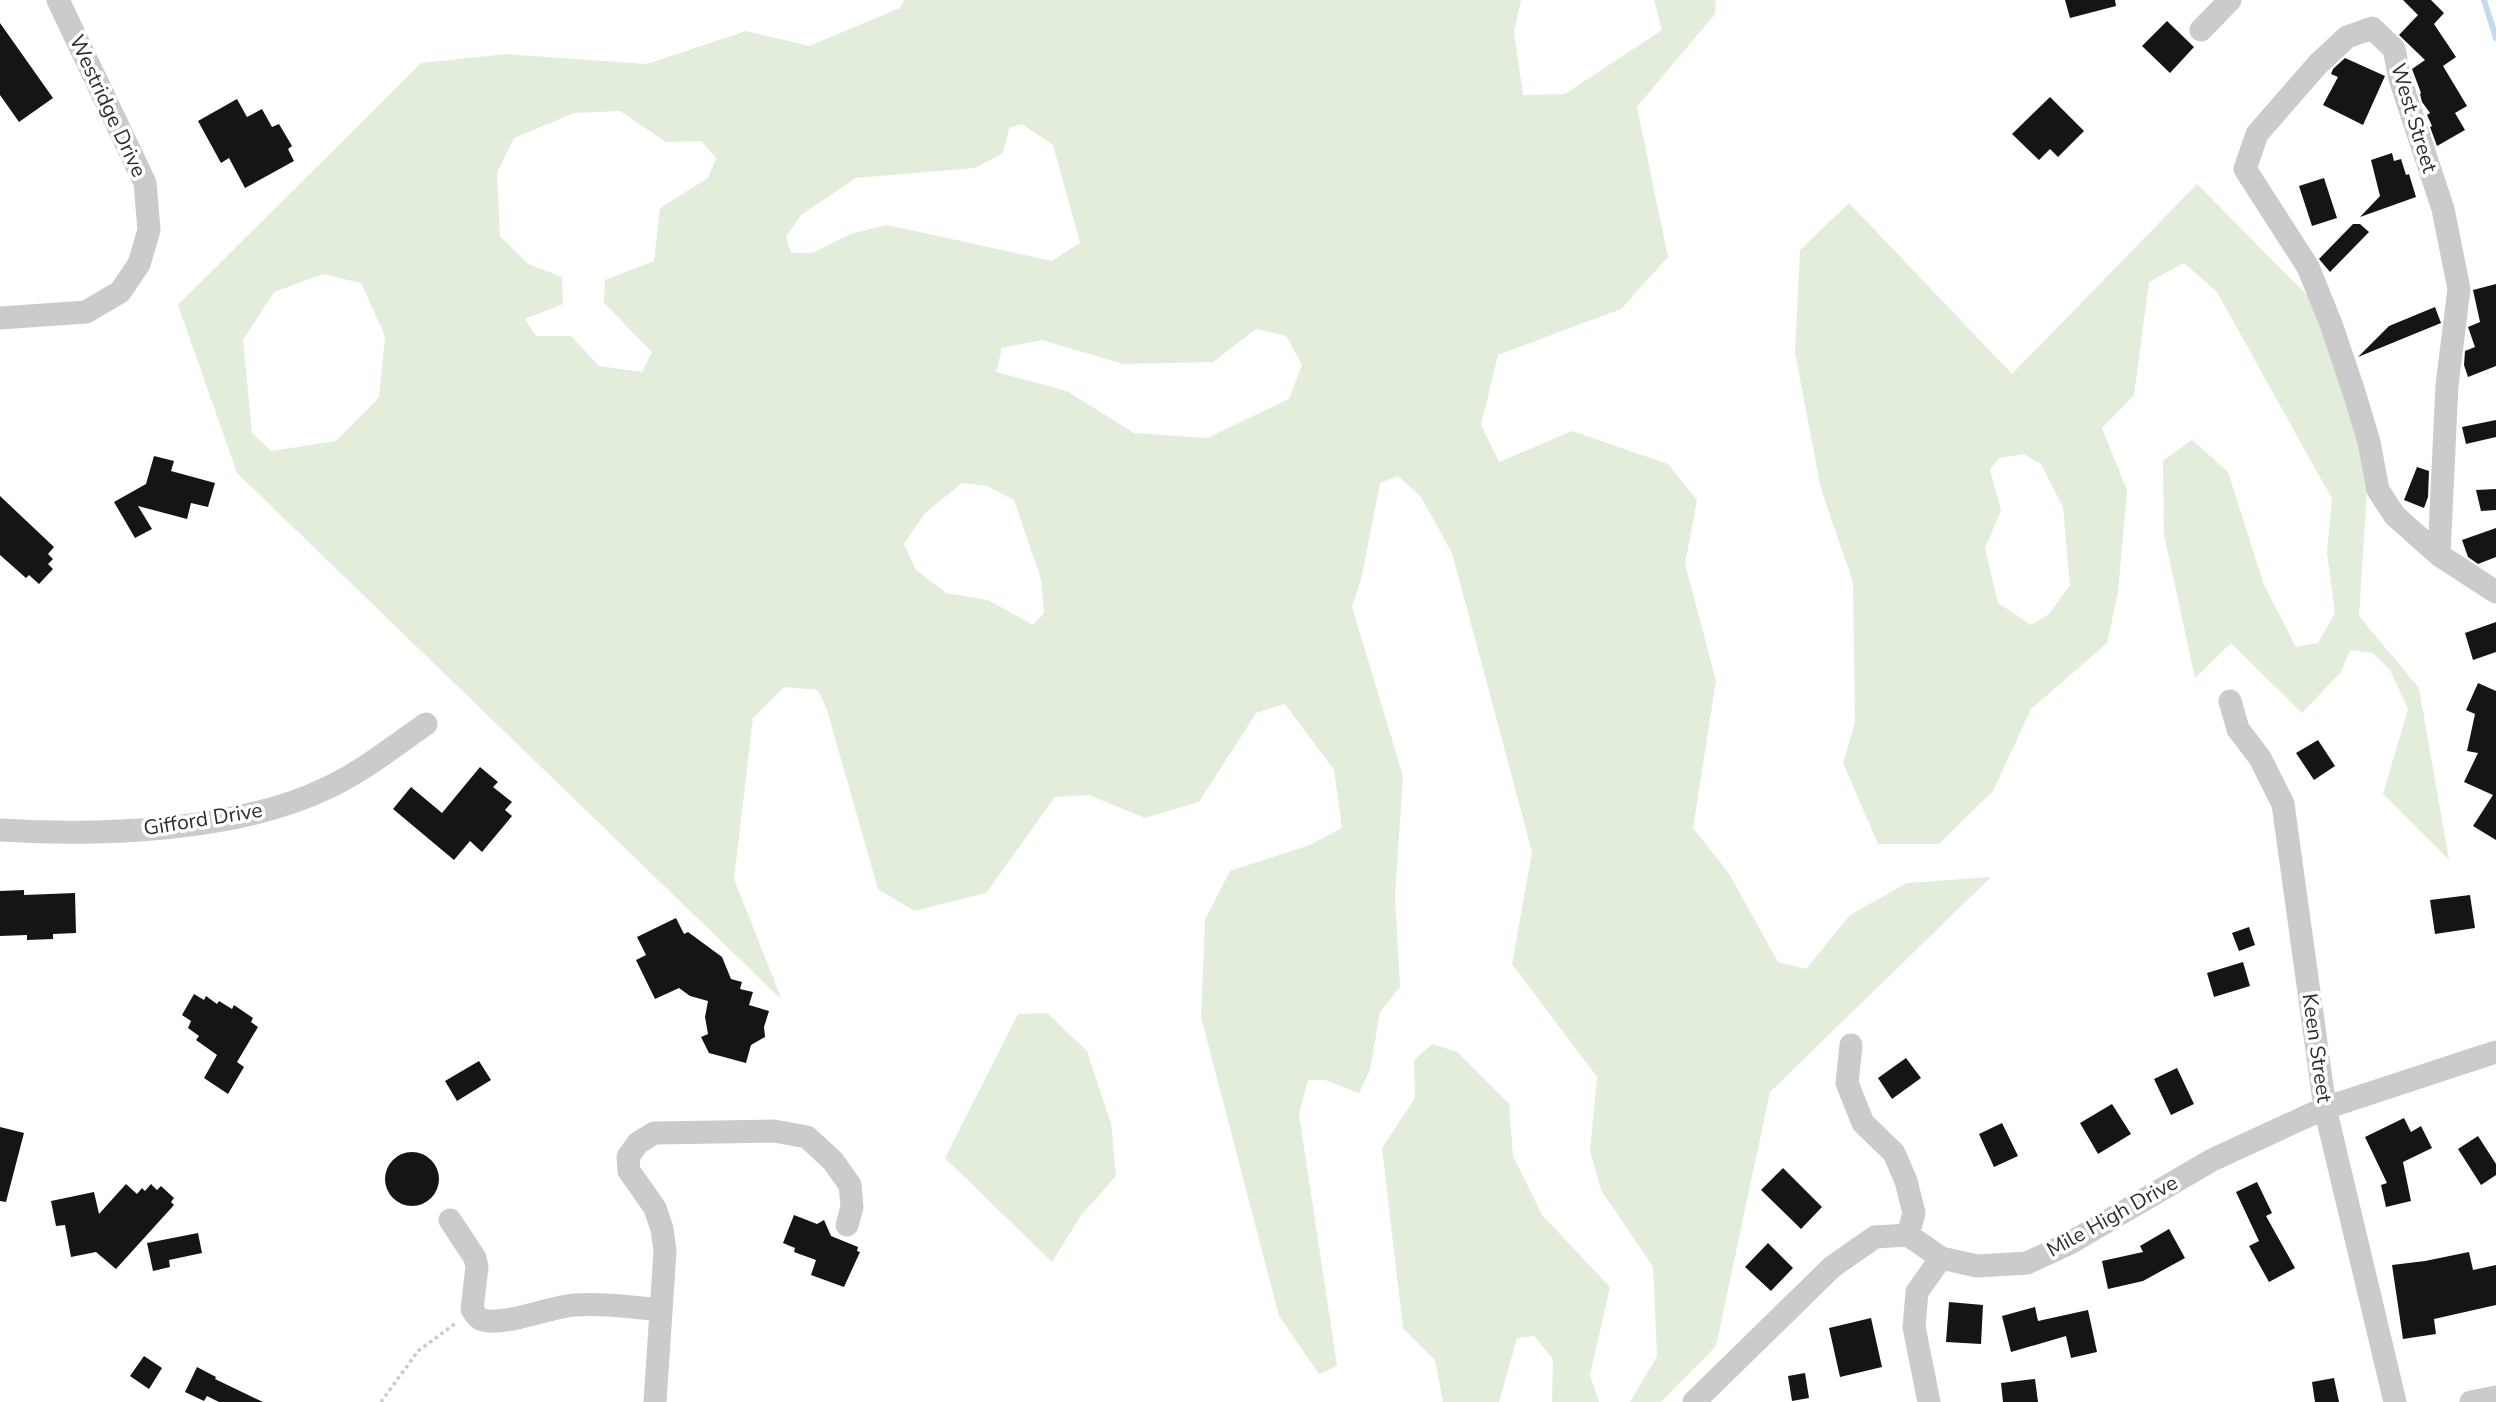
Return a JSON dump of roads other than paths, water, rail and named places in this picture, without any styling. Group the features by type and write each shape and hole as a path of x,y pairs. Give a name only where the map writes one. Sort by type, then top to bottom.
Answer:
{"street":[{"name":"Westridge Drive","path":"0,318 86,312 120,292 139,264 149,230 145,183 58,0"},
{"path":"2201,30 2230,0"},
{"name":"West Street","path":"2439,555 2447,385 2459,289 2443,209 2400,79 2394,49 2372,28 2347,37 2318,64 2257,134 2245,169 2308,267 2354,392 2369,442 2378,491 2395,516 2439,555 2496,592"},
{"name":"Keen Street","path":"2230,701 2238,729 2260,758 2283,804 2325,1108 2395,1402"},
{"name":"Gifford Drive","path":"0,830 57,834 128,831 195,823 271,809 328,788 426,724"},
{"path":"1694,1402 1832,1267 1875,1237 1908,1236 1914,1213 1906,1181 1894,1153 1863,1123 1847,1083 1851,1045"},
{"name":"Mile High Drive","path":"1908,1236 1941,1258 1978,1266 2027,1263 2070,1243 2213,1160 2325,1108 2496,1052"},
{"path":"655,1402 665,1251 655,1208 629,1171 628,1157 638,1143 654,1133 774,1131 807,1137 833,1161 849,1185 852,1207 847,1225"},
{"path":"450,1220 475,1258 477,1267 472,1309 483,1320 518,1317 572,1305 603,1304 662,1310"},
{"path":"1928,1402 1914,1327 1917,1292 1941,1258"},
{"path":"2471,1402 2496,1397"}],"waterway":[{"path":"2484,0 2496,38"}]}
